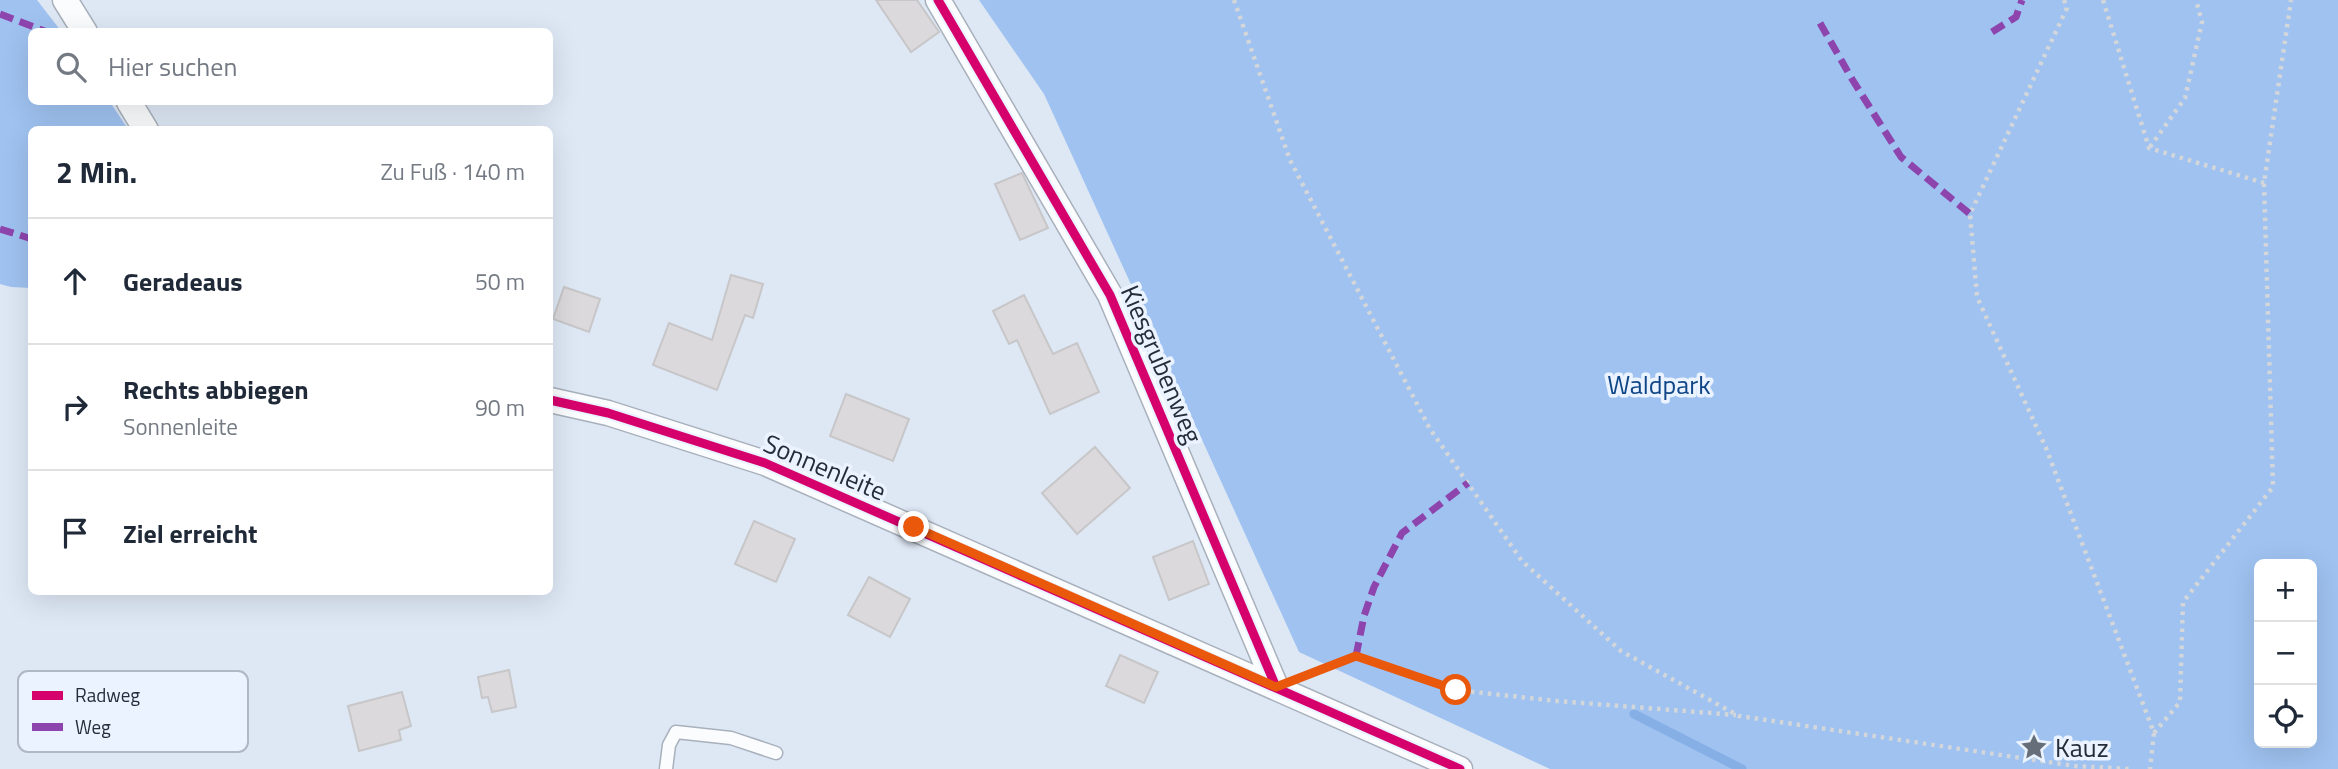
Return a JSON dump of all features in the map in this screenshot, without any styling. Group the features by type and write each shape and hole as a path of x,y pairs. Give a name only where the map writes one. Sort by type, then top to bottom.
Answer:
{"street":[{"path":"65,0 82,28"},
{"name":"Kiesgrubenweg","path":"939,0 1111,295 1276,687"},
{"path":"131,105 144,126"},
{"name":"Sonnenleite","path":"553,401 608,413 765,463 1460,769"}],"lane":[{"path":"666,769 668,745 676,732 731,738 776,753"}],"path":[{"path":"1234,0 1290,160 1430,429 1522,561 1621,651 1739,716"},
{"path":"2064,0 2067,8 1970,214 1977,298 2046,448 2154,733 2150,769"},
{"path":"2103,0 2149,148"},
{"path":"2149,148 2185,98 2202,22 2196,0"},
{"path":"2154,733 2180,702 2183,602 2273,487 2264,183 2291,0"},
{"path":"2149,148 2264,183"},
{"path":"1276,687 1356,656 1456,690 1739,716 2073,768 2130,769"}],"green space":[{"path":"0,0 37,0 59,28 28,28 28,105 112,105 126,126 28,126 28,288 0,284"},
{"name":"Waldpark","path":"979,0 2338,0 2338,769 1550,769 1299,652 1044,94"}],"building":[{"path":"876,0 917,0 939,32 911,52"},
{"path":"1022,173 1048,228 1020,240 995,184"},
{"path":"731,275 763,284 753,318 745,315 717,390 653,365 669,323 712,340"},
{"path":"564,287 600,299 589,332 553,319"},
{"path":"1024,295 1053,354 1077,343 1099,392 1050,414 1017,340 1009,344 993,311"},
{"path":"846,394 909,419 893,461 830,436"},
{"path":"1095,447 1130,488 1077,534 1042,493"},
{"path":"754,521 795,539 776,582 735,564"},
{"path":"1193,541 1209,584 1169,600 1153,557"},
{"path":"869,577 910,599 890,637 848,615"},
{"path":"1120,655 1158,672 1144,703 1106,686"},
{"path":"509,670 516,707 492,712 488,697 482,698 478,677"},
{"path":"402,692 411,726 399,730 401,740 359,751 348,706"}],"waterway":[{"path":"1634,714 1742,769"}],"marked path":[{"path":"1992,32 2016,17 2022,0"},
{"path":"0,14 37,28"},
{"path":"1820,23 1901,157 1970,214"},
{"path":"0,229 28,238"},
{"path":"1356,656 1364,616 1374,587 1402,533 1468,483"}],"cycle path":[{"path":"938,0 1110,295 1276,687"},
{"path":"553,401 608,413 765,463 1460,769"}],"place":[{"name":"Kauz","path":"2034,747"}],"route":[{"path":"914,527 1276,687 1356,656 1456,690"}]}
